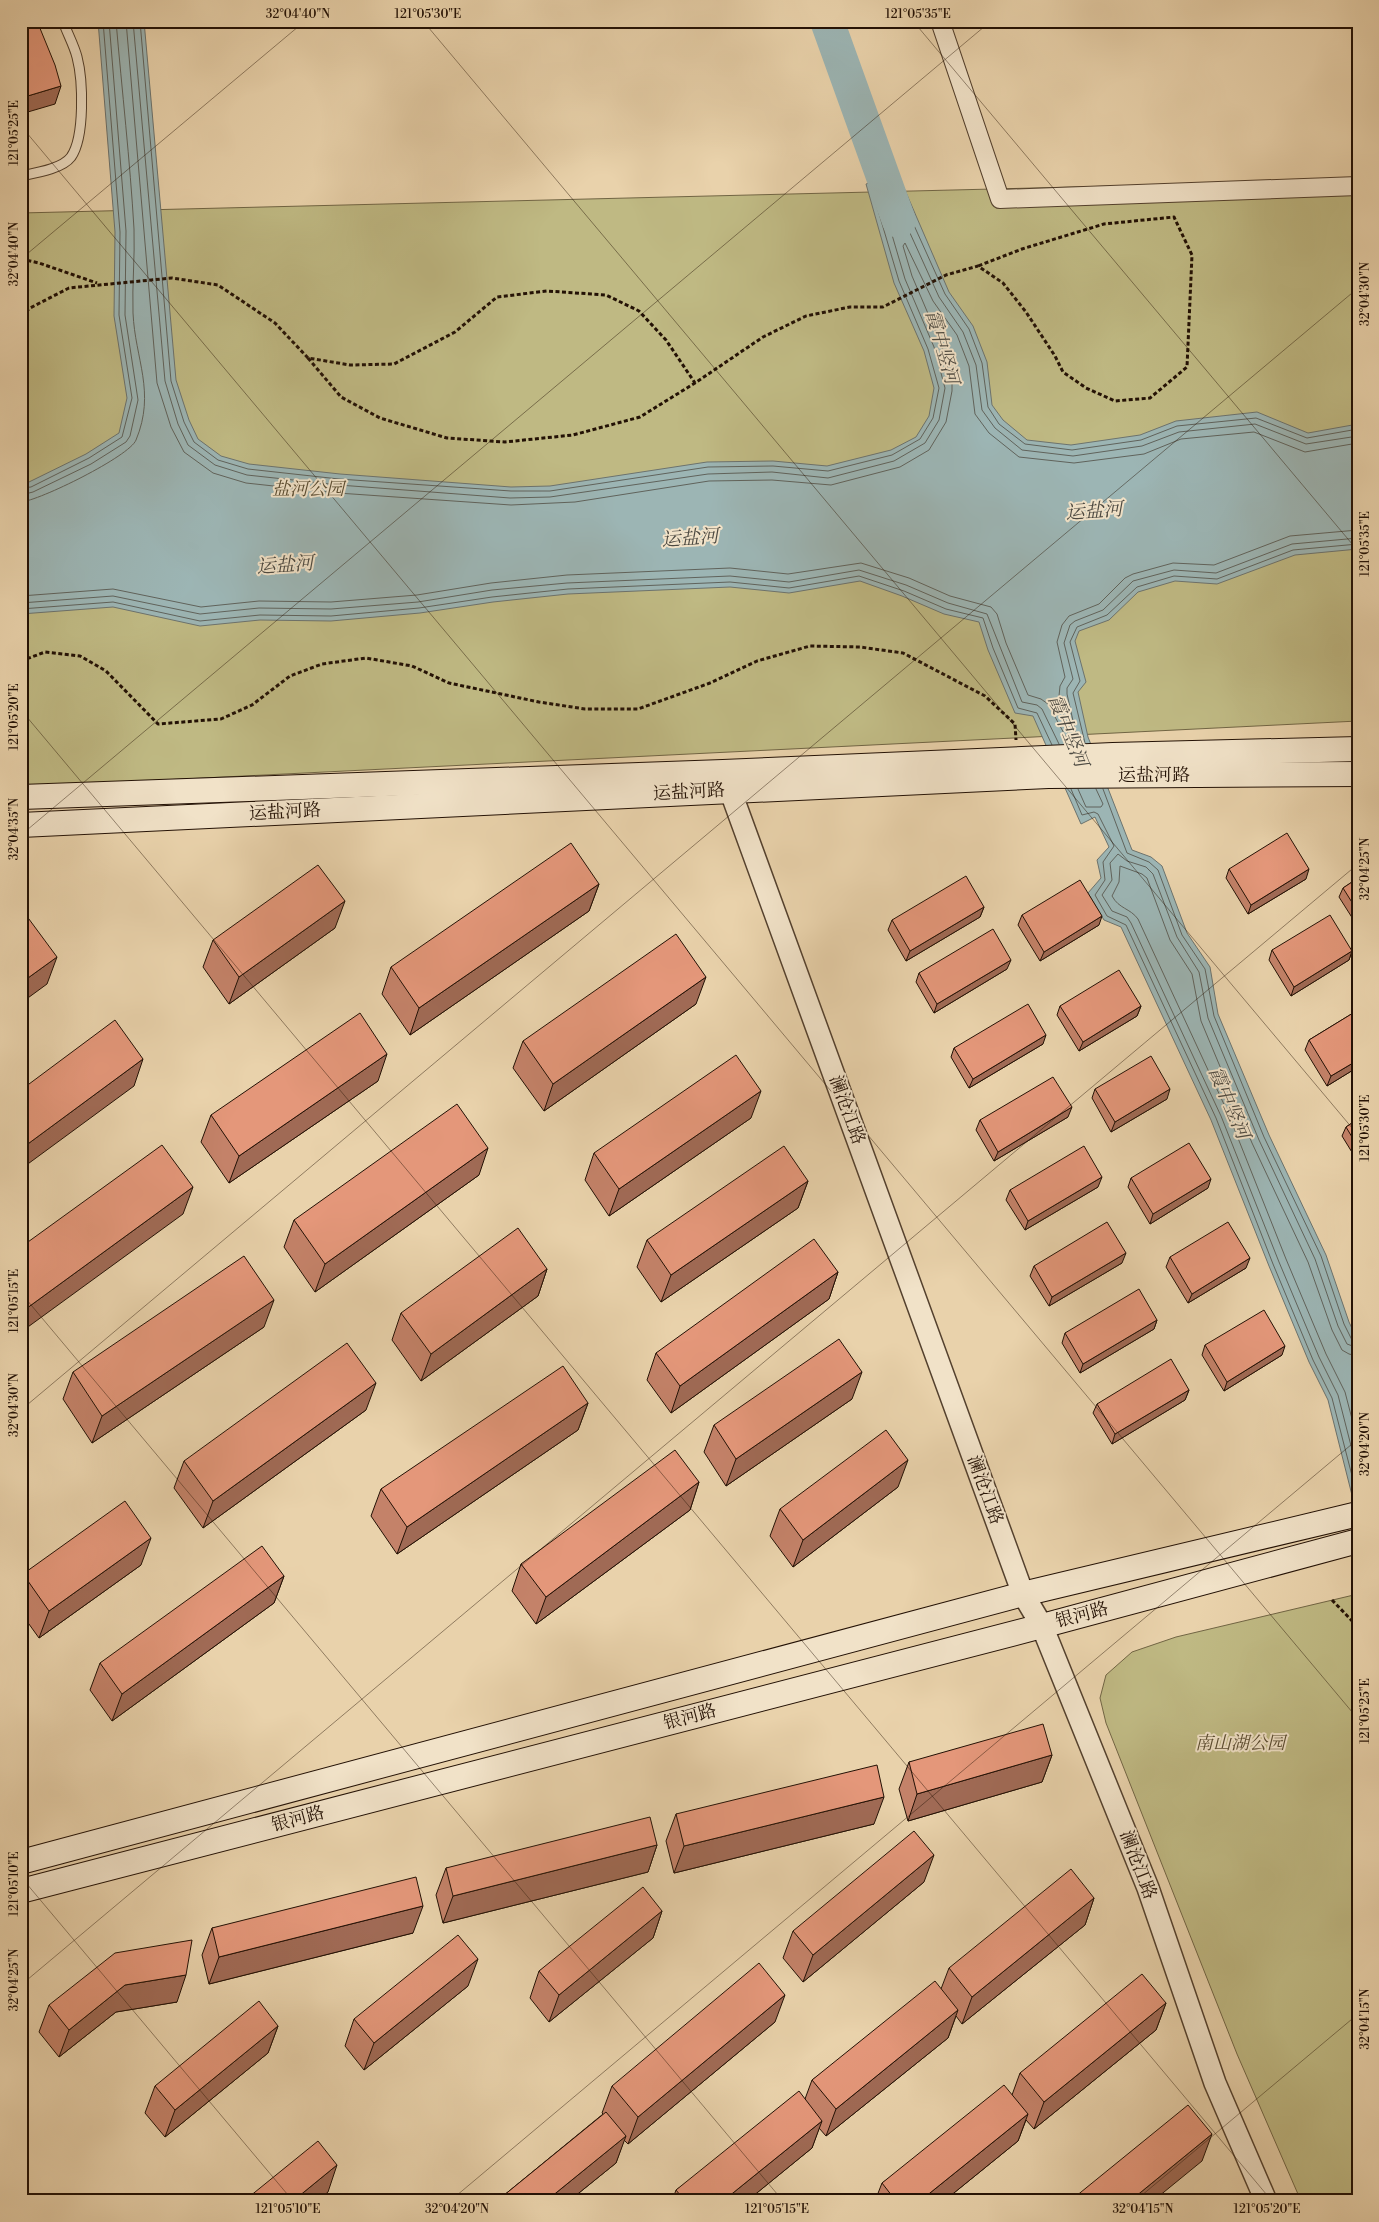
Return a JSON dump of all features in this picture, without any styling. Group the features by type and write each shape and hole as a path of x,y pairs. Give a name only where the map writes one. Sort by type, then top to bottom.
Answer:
{"main road":[{"name":"运盐河路","path":"1115,765 1358,748"},
{"name":"运盐河路","path":"21,797 726,781 1035,764"},
{"name":"运盐河路","path":"21,825 726,781 1035,764 1358,774"},
{"name":"银河路","path":"21,1862 1023,1594 1353,1515"},
{"name":"银河路","path":"21,1891 1042,1626 1354,1542"}],"street":[{"path":"940,21 1000,199 1358,186"},
{"name":"澜沧江路","path":"726,781 1023,1594 1042,1626 1148,1888 1215,2084 1266,2201"}],"lane":[{"path":"21,176 48,171 71,158 80,134 80,86 77,58 62,21"}],"path":[{"path":"21,316 30,308 69,288 172,278 218,285 275,323 341,397 380,418 448,438 505,442 572,435 640,417 696,383 763,336 806,316 850,307 882,307 946,275 1104,224 1174,217 1192,255 1187,367 1150,398 1115,401 1086,388 1063,372 1055,356 1026,312 1004,283 978,266"},
{"path":"21,259 39,263 98,284"},
{"path":"308,358 350,365 394,364 455,332 497,297 547,291 606,295 639,311 666,340 696,383"},
{"path":"21,661 45,652 80,656 106,671 158,724 221,719 252,705 290,676 322,664 366,658 412,666 448,684 539,702 585,709 638,709 710,683 757,661 810,646 860,647 903,653 985,696 1015,724 1035,764"},
{"path":"1332,1600 1358,1627"}],"green space":[{"name":"盐河公园","path":"1358,180 1358,721 21,787 21,213"},
{"name":"南山湖公园","path":"1358,1594 1358,2201 1301,2201 1237,2054 1106,1723 1100,1698 1106,1675 1132,1652 1176,1637"}],"water":[{"name":"运盐河","path":"98,21 144,21 176,380 189,420 198,439 221,456 249,464 340,474 511,487 550,486 707,462 773,461 827,466 891,450 916,437 929,416 934,388 924,351 894,283 866,184 898,174 949,292 973,326 987,362 992,405 1003,420 1027,440 1071,445 1140,435 1176,421 1257,412 1308,433 1358,424 1358,549 1295,555 1217,584 1175,581 1138,592 1109,620 1079,631 1075,641 1086,682 1078,692 1088,737 1132,850 1151,857 1162,866 1187,933 1210,967 1218,1014 1269,1135 1326,1255 1349,1322 1358,1341 1358,1519 1328,1400 1309,1362 1211,1120 1121,927 1104,920 1088,893 1101,878 1097,860 1109,847 1095,817 1081,824 1033,716 1015,713 988,650 979,622 944,614 860,581 789,593 730,587 568,594 493,602 420,613 331,621 260,620 200,626 113,607 21,614 21,484 29,482 86,454 119,433 127,398 114,316 115,232"}],"building":[{"path":"21,21 37,21 55,65 61,86 21,98"},
{"path":"1287,833 1309,869 1251,905 1229,869"},
{"path":"571,843 599,884 419,1008 391,967"},
{"path":"318,865 345,901 239,977 213,940"},
{"path":"966,876 984,907 910,951 892,920"},
{"path":"1358,878 1358,912 1343,888"},
{"path":"1080,880 1102,916 1044,952 1022,915"},
{"path":"23,911 57,957 21,983 21,912"},
{"path":"1330,915 1352,951 1294,987 1272,950"},
{"path":"993,929 1011,960 937,1004 919,973"},
{"path":"676,934 706,977 553,1084 523,1041"},
{"path":"1119,970 1141,1006 1083,1042 1060,1006"},
{"path":"1028,1004 1046,1035 973,1079 954,1048"},
{"path":"1358,1010 1358,1060 1331,1076 1309,1040"},
{"path":"360,1013 387,1054 239,1156 211,1115"},
{"path":"115,1020 143,1059 21,1149 21,1090"},
{"path":"736,1055 761,1091 619,1189 594,1153"},
{"path":"1151,1056 1170,1089 1115,1122 1095,1089"},
{"path":"1053,1077 1072,1107 998,1152 980,1120"},
{"path":"457,1104 488,1148 325,1264 294,1220"},
{"path":"1358,1119 1358,1147 1346,1127"},
{"path":"1189,1143 1211,1179 1153,1214 1131,1178"},
{"path":"162,1145 193,1187 23,1311 21,1309 21,1247"},
{"path":"784,1146 808,1181 671,1275 647,1240"},
{"path":"1084,1146 1102,1177 1028,1221 1010,1190"},
{"path":"1107,1222 1126,1253 1052,1297 1034,1266"},
{"path":"1228,1222 1250,1258 1192,1294 1170,1257"},
{"path":"518,1228 547,1269 431,1354 401,1313"},
{"path":"814,1239 838,1272 680,1386 656,1353"},
{"path":"244,1256 274,1300 102,1416 73,1372"},
{"path":"1139,1289 1157,1320 1083,1364 1065,1333"},
{"path":"1264,1310 1285,1346 1227,1382 1205,1345"},
{"path":"839,1339 862,1372 736,1459 714,1425"},
{"path":"347,1343 376,1383 213,1501 184,1461"},
{"path":"1171,1359 1189,1390 1115,1434 1097,1404"},
{"path":"563,1366 588,1403 407,1527 381,1489"},
{"path":"886,1430 908,1460 803,1540 780,1509"},
{"path":"675,1450 699,1482 546,1597 521,1564"},
{"path":"21,1456 25,1461 21,1464"},
{"path":"125,1501 151,1538 49,1611 23,1574"},
{"path":"262,1546 284,1576 122,1694 100,1663"},
{"path":"21,1623 25,1628 21,1631"},
{"path":"1043,1724 1052,1755 917,1794 909,1762"},
{"path":"877,1765 884,1797 684,1846 676,1814"},
{"path":"650,1817 657,1845 453,1896 446,1868"},
{"path":"914,1831 934,1855 813,1955 793,1931"},
{"path":"1071,1869 1094,1898 972,1997 949,1968"},
{"path":"416,1877 423,1906 219,1957 212,1928"},
{"path":"643,1887 662,1911 559,1995 539,1971"},
{"path":"458,1935 478,1959 374,2043 354,2019"},
{"path":"192,1940 186,1975 125,1985 69,2030 49,2005 115,1953"},
{"path":"759,1963 785,1995 638,2117 612,2086"},
{"path":"1142,1974 1166,2003 1044,2102 1020,2073"},
{"path":"935,1981 958,2010 836,2109 812,2080"},
{"path":"259,2001 278,2026 175,2110 155,2086"},
{"path":"1004,2085 1028,2114 920,2201 896,2201 882,2183"},
{"path":"799,2091 822,2121 723,2201 685,2201 676,2190"},
{"path":"1188,2105 1212,2134 1130,2201 1070,2201"},
{"path":"606,2112 626,2136 546,2201 507,2201 503,2196"},
{"path":"318,2141 337,2165 293,2201 244,2201"}],"waterway":[{"name":"霞中竖河","path":"827,21 899,221"}]}
